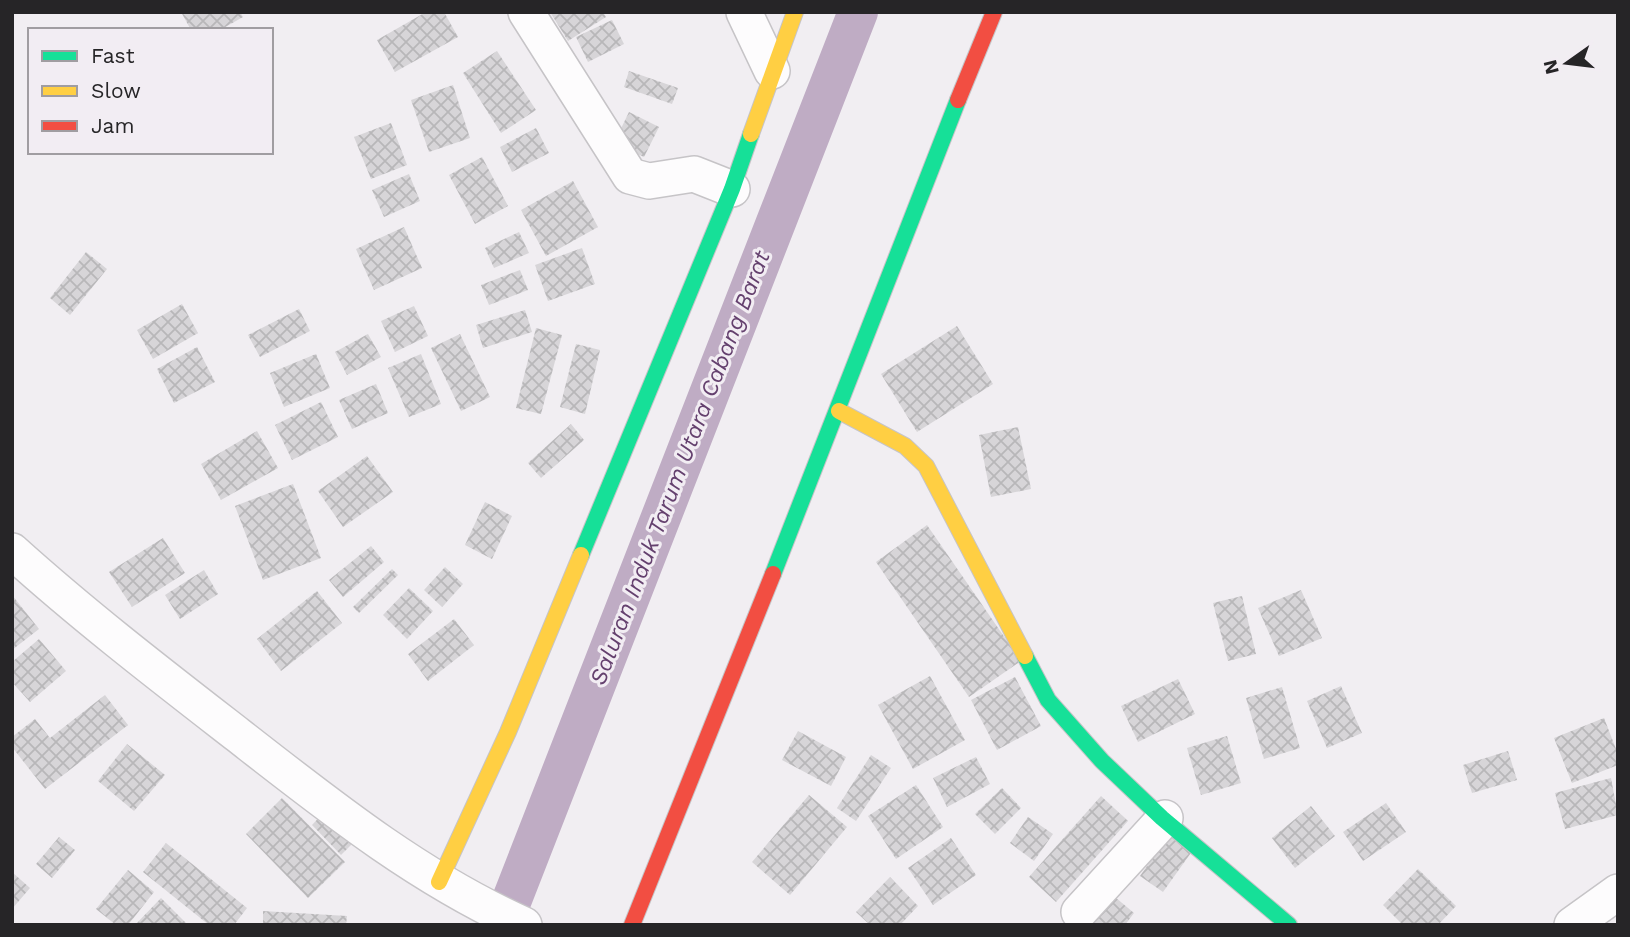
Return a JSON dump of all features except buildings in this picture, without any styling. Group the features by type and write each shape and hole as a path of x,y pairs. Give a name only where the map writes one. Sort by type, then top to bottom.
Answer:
{"street":[{"path":"526,12 630,176 649,181 694,174 732,189"},
{"path":"744,12 772,71"},
{"path":"439,882 508,732 732,189 795,12"},
{"path":"632,925 839,411 882,289 994,12"},
{"path":"839,411 905,446 926,466 1048,700 1074,734 1165,818 1289,925"},
{"path":"12,551 262,754 439,882 524,925"},
{"path":"1079,912 1165,818"},
{"path":"1572,925 1618,892"}],"waterway":[{"name":"Saluran Induk Tarum Utara Cabang Barat","path":"502,925 858,12"}],"traffic: fast":[{"path":"773,574 958,100"},
{"path":"581,555 732,189 751,134"},
{"path":"1025,656 1048,700 1102,761 1162,818 1289,925"}],"traffic: slow":[{"path":"751,134 795,12"},
{"path":"839,411 905,446 926,466 1025,656"},
{"path":"439,882 508,732 581,555"}],"traffic: jam":[{"path":"958,100 994,12"},
{"path":"632,925 773,574"}]}
